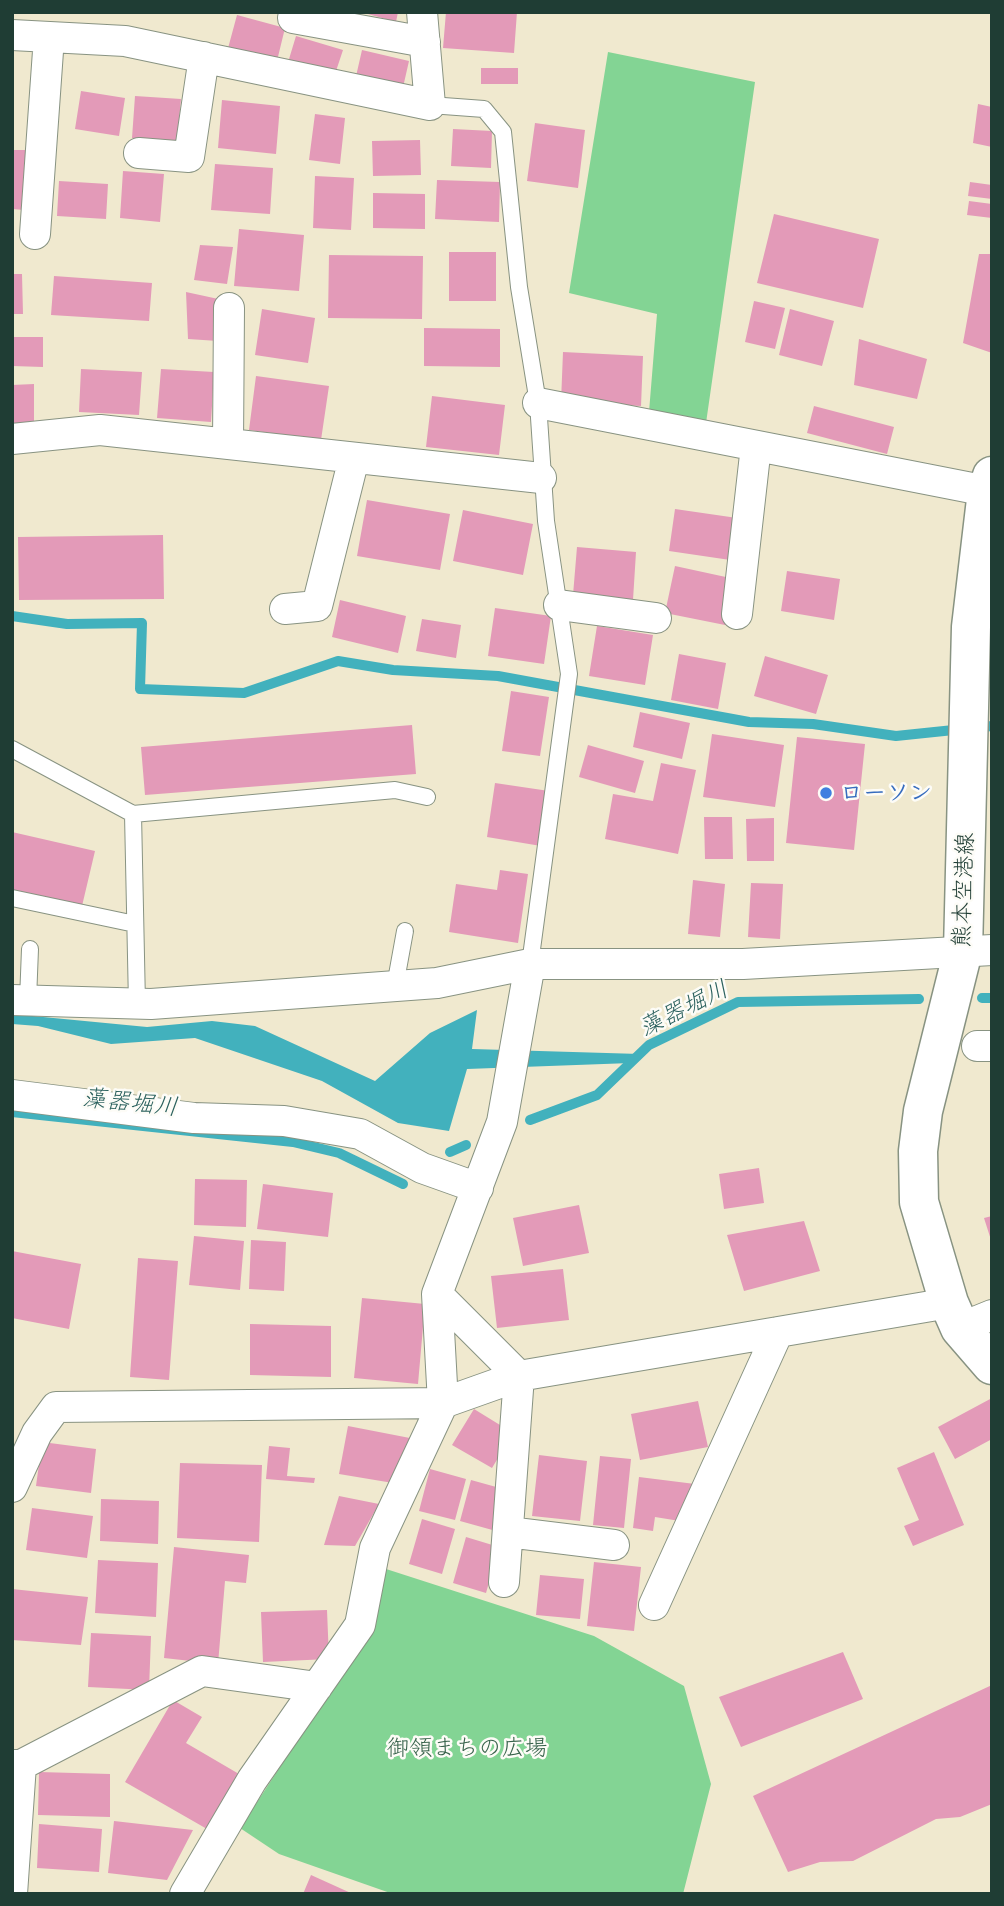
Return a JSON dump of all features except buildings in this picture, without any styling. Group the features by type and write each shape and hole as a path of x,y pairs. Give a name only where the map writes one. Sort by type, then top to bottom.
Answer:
{"main road":[{"name":"熊本空港線","path":"989,483 971,627 969,705 976,770 978,950 923,1111 918,1151 919,1202 967,1316 992,1365"}],"street":[{"path":"12,35 125,41 430,105 422,12"},
{"path":"293,18 425,42"},
{"path":"35,234 49,37"},
{"path":"139,153 189,158 204,57"},
{"path":"228,444 229,307"},
{"path":"538,403 756,446 989,483"},
{"path":"12,439 100,430 541,478"},
{"path":"737,614 756,446"},
{"path":"285,609 317,606 354,458"},
{"path":"559,605 656,618"},
{"path":"20,1000 137,1004 437,983 530,964 743,964 978,950"},
{"path":"185,1894 252,1780 360,1625 375,1548 443,1404 437,1294 502,1122 530,964"},
{"path":"12,1095 194,1118 285,1121 360,1134 422,1168 478,1188"},
{"path":"437,1294 519,1376 504,1582"},
{"path":"12,1487 37,1433 56,1407 443,1404 519,1376 778,1332 967,1316"},
{"path":"654,1605 778,1332"},
{"path":"508,1532 614,1545"},
{"path":"12,1894 17,1765 202,1671 317,1686"}],"lane":[{"path":"430,105 484,109 503,132 519,287 538,403 541,478 569,674 530,964"},
{"path":"12,749 133,814 395,790 426,797"},
{"path":"133,814 137,1004"},
{"path":"12,898 135,923"},
{"path":"396,986 405,931"},
{"path":"20,1000 30,949"}],"green space":[{"path":"608,52 755,82 706,423 649,412 657,314 569,293"},
{"name":"御領まちの広場","path":"383,1568 594,1636 684,1686 711,1784 683,1894 393,1894 279,1854 240,1828 366,1636"}],"water":[{"path":"477,1010 472,1049 640,1054 631,1063 467,1069 449,1131 398,1123 322,1081 195,1038 111,1044 38,1026 12,1024 12,1014 147,1027 212,1021 255,1026 375,1081 430,1033"}],"waterway":[{"path":"12,616 67,624 142,623 140,689 244,693 338,661 393,670 498,676 749,722 813,724 896,736 992,726"},
{"name":"藻器堀川","path":"982,998 992,998"},
{"name":"藻器堀川","path":"530,1120 597,1095 649,1045 738,1002 919,999"},
{"name":"藻器堀川","path":"12,1112 293,1142 339,1153 403,1184"},
{"name":"藻器堀川","path":"450,1152 466,1145"}],"place":[{"name":"ローソン","path":"826,793"}]}
